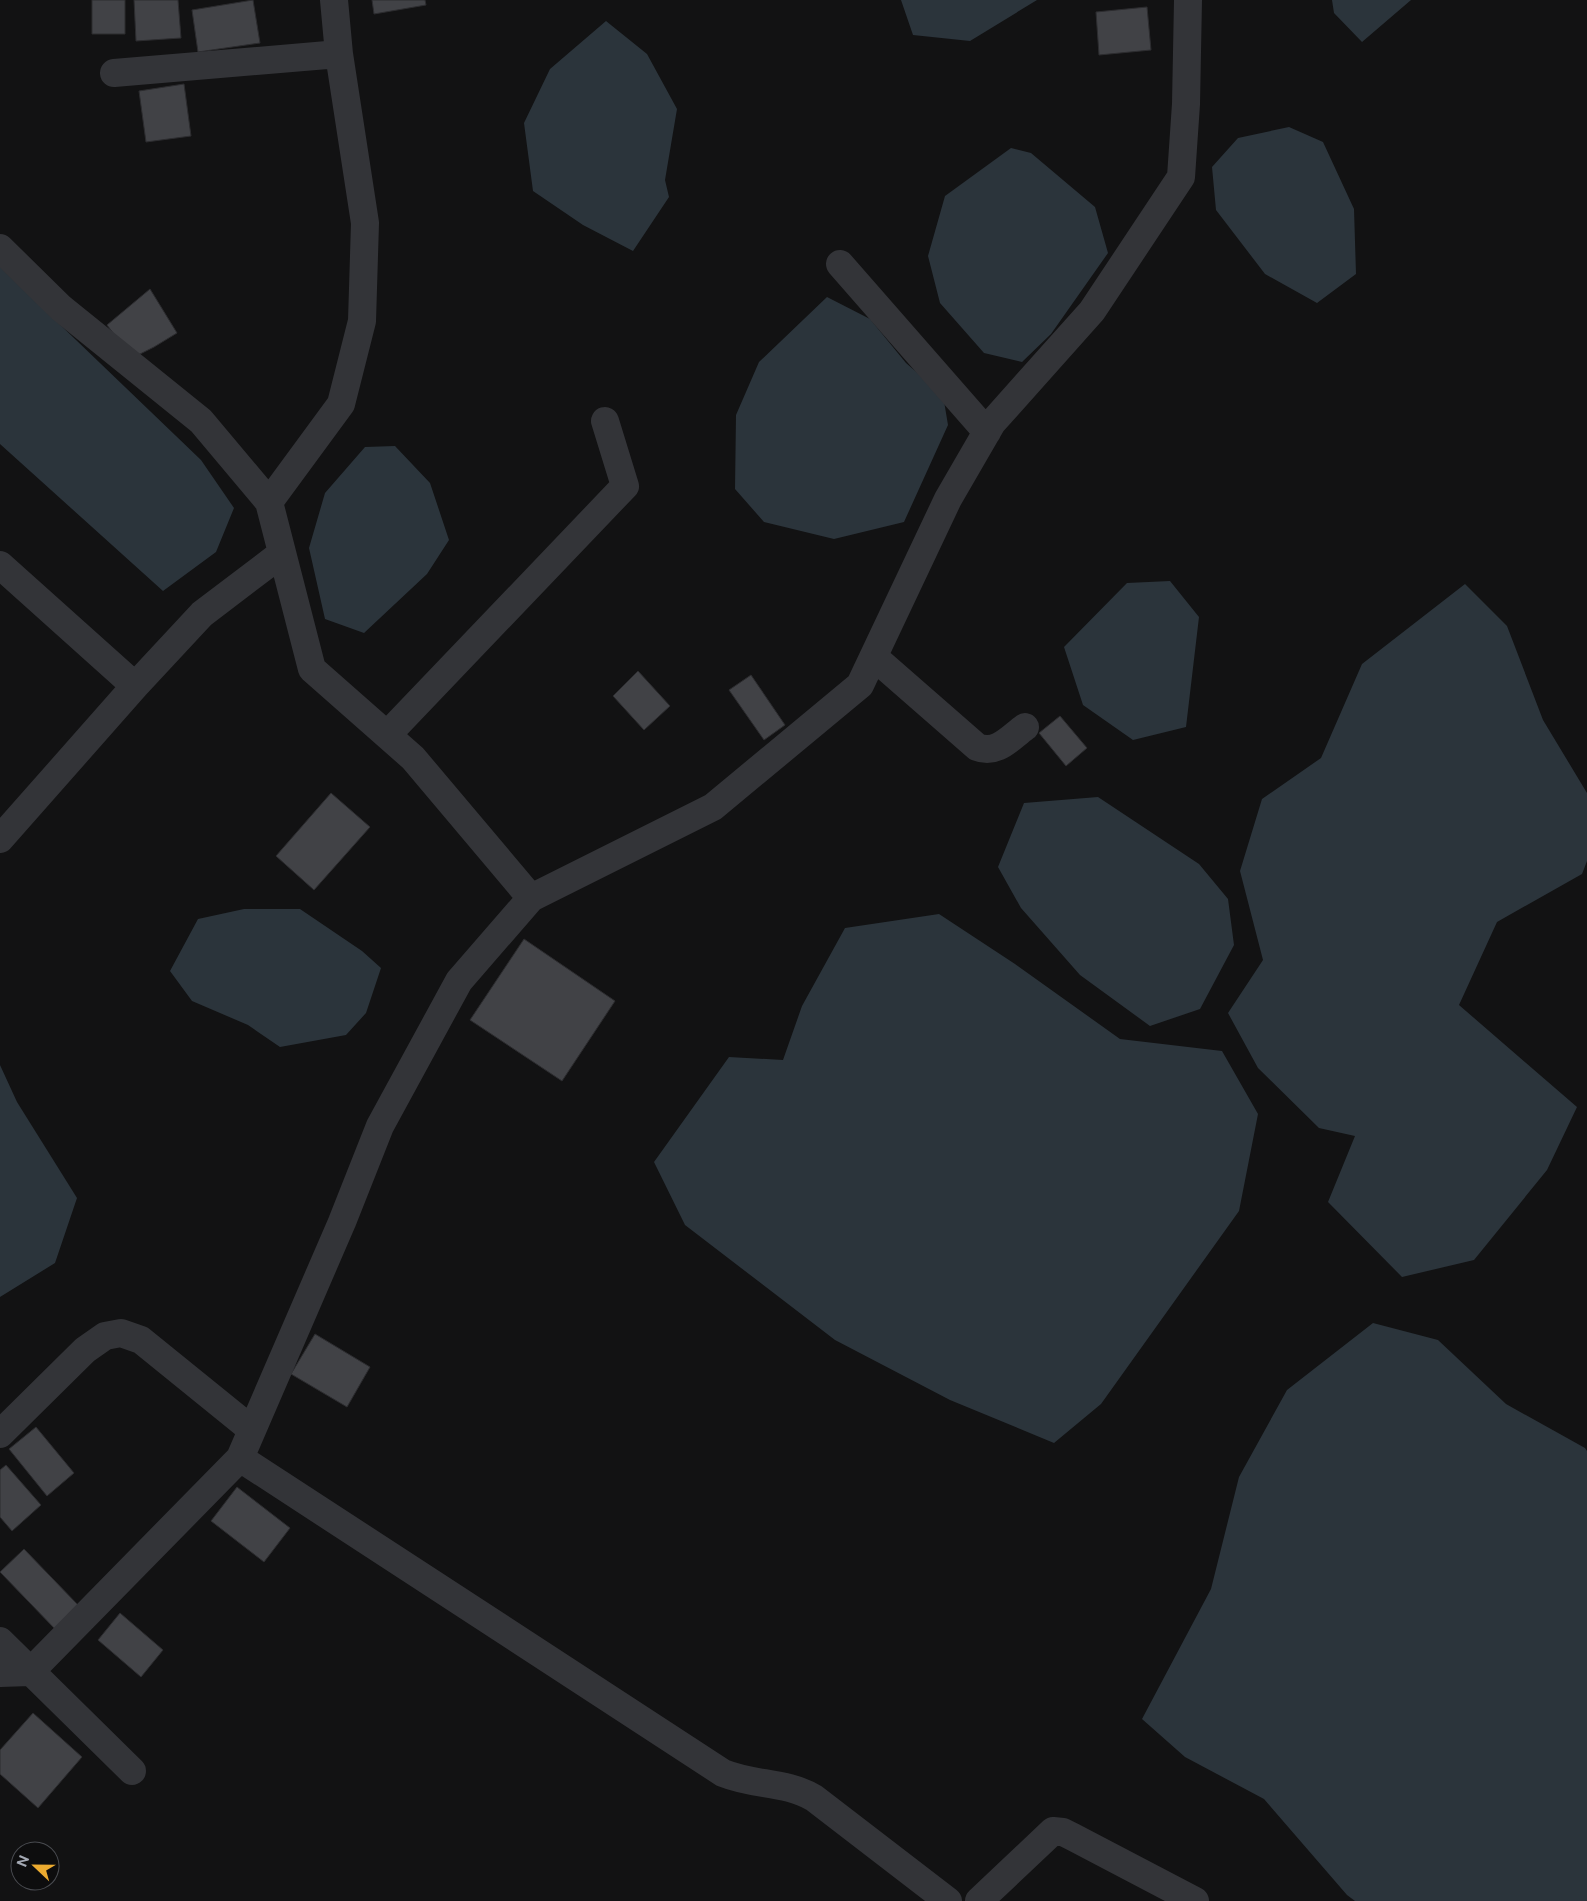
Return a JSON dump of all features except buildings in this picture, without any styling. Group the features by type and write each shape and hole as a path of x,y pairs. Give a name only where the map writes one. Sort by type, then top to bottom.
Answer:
{"street":[{"path":"269,502 341,404 362,322 365,223 339,54 334,0"},
{"path":"0,1673 30,1672 240,1458 342,1222 380,1126 459,981 531,898 713,807 860,685 948,499 992,422 1092,311 1181,177 1186,104 1188,0"},
{"path":"114,73 339,54"},
{"path":"0,248 61,308 201,421 269,502 312,669 413,758 531,898"},
{"path":"840,264 987,432"},
{"path":"387,735 625,486 605,421"},
{"path":"0,840 202,614 281,554"},
{"path":"0,565 136,686"},
{"path":"874,657 977,747 986,751 995,750 1025,727"},
{"path":"0,1434 86,1350 105,1336 121,1334 141,1340 252,1430"},
{"path":"240,1458 723,1773 740,1780 790,1787 814,1798 948,1901"},
{"path":"0,1641 132,1771"},
{"path":"979,1901 1053,1831 1063,1832 1074,1837 1195,1901"}],"shaded area":[{"path":"901,0 1037,0 970,41 913,35"},
{"path":"1332,0 1411,0 1362,42 1334,13"},
{"path":"606,21 647,54 677,109 665,180 669,197 633,251 583,225 533,191 524,123 550,69"},
{"path":"1289,127 1323,142 1354,209 1356,274 1317,303 1265,274 1216,210 1212,167 1238,138"},
{"path":"1011,148 1031,153 1095,207 1108,253 1051,334 1022,362 984,353 940,303 928,256 945,196"},
{"path":"0,267 201,460 234,508 216,552 163,591 0,444"},
{"path":"827,297 870,319 906,363 943,395 948,425 904,522 834,539 764,522 735,489 736,415 759,362"},
{"path":"395,446 430,483 449,540 427,574 364,633 325,619 309,548 325,493 365,447"},
{"path":"1170,581 1199,617 1186,727 1133,740 1083,705 1064,647 1127,583"},
{"path":"1465,584 1507,626 1543,720 1587,793 1587,861 1582,874 1497,922 1459,1005 1577,1107 1547,1170 1474,1260 1402,1277 1328,1202 1355,1136 1319,1128 1258,1068 1228,1013 1263,960 1240,871 1262,799 1321,758 1362,664"},
{"path":"1098,797 1199,864 1228,899 1234,945 1200,1009 1150,1026 1080,975 1021,908 998,867 1024,803"},
{"path":"244,909 300,909 362,951 381,968 366,1013 346,1035 280,1047 248,1025 192,1001 170,971 198,919"},
{"path":"939,914 1015,964 1120,1039 1222,1051 1258,1114 1239,1211 1101,1404 1054,1443 950,1400 835,1340 685,1225 654,1162 729,1057 783,1060 802,1006 845,928"},
{"path":"0,1065 17,1102 77,1198 55,1263 0,1297"},
{"path":"1373,1323 1438,1340 1506,1404 1585,1448 1587,1451 1587,1901 1355,1901 1347,1895 1264,1799 1185,1757 1142,1719 1211,1589 1239,1477 1287,1390"}]}
